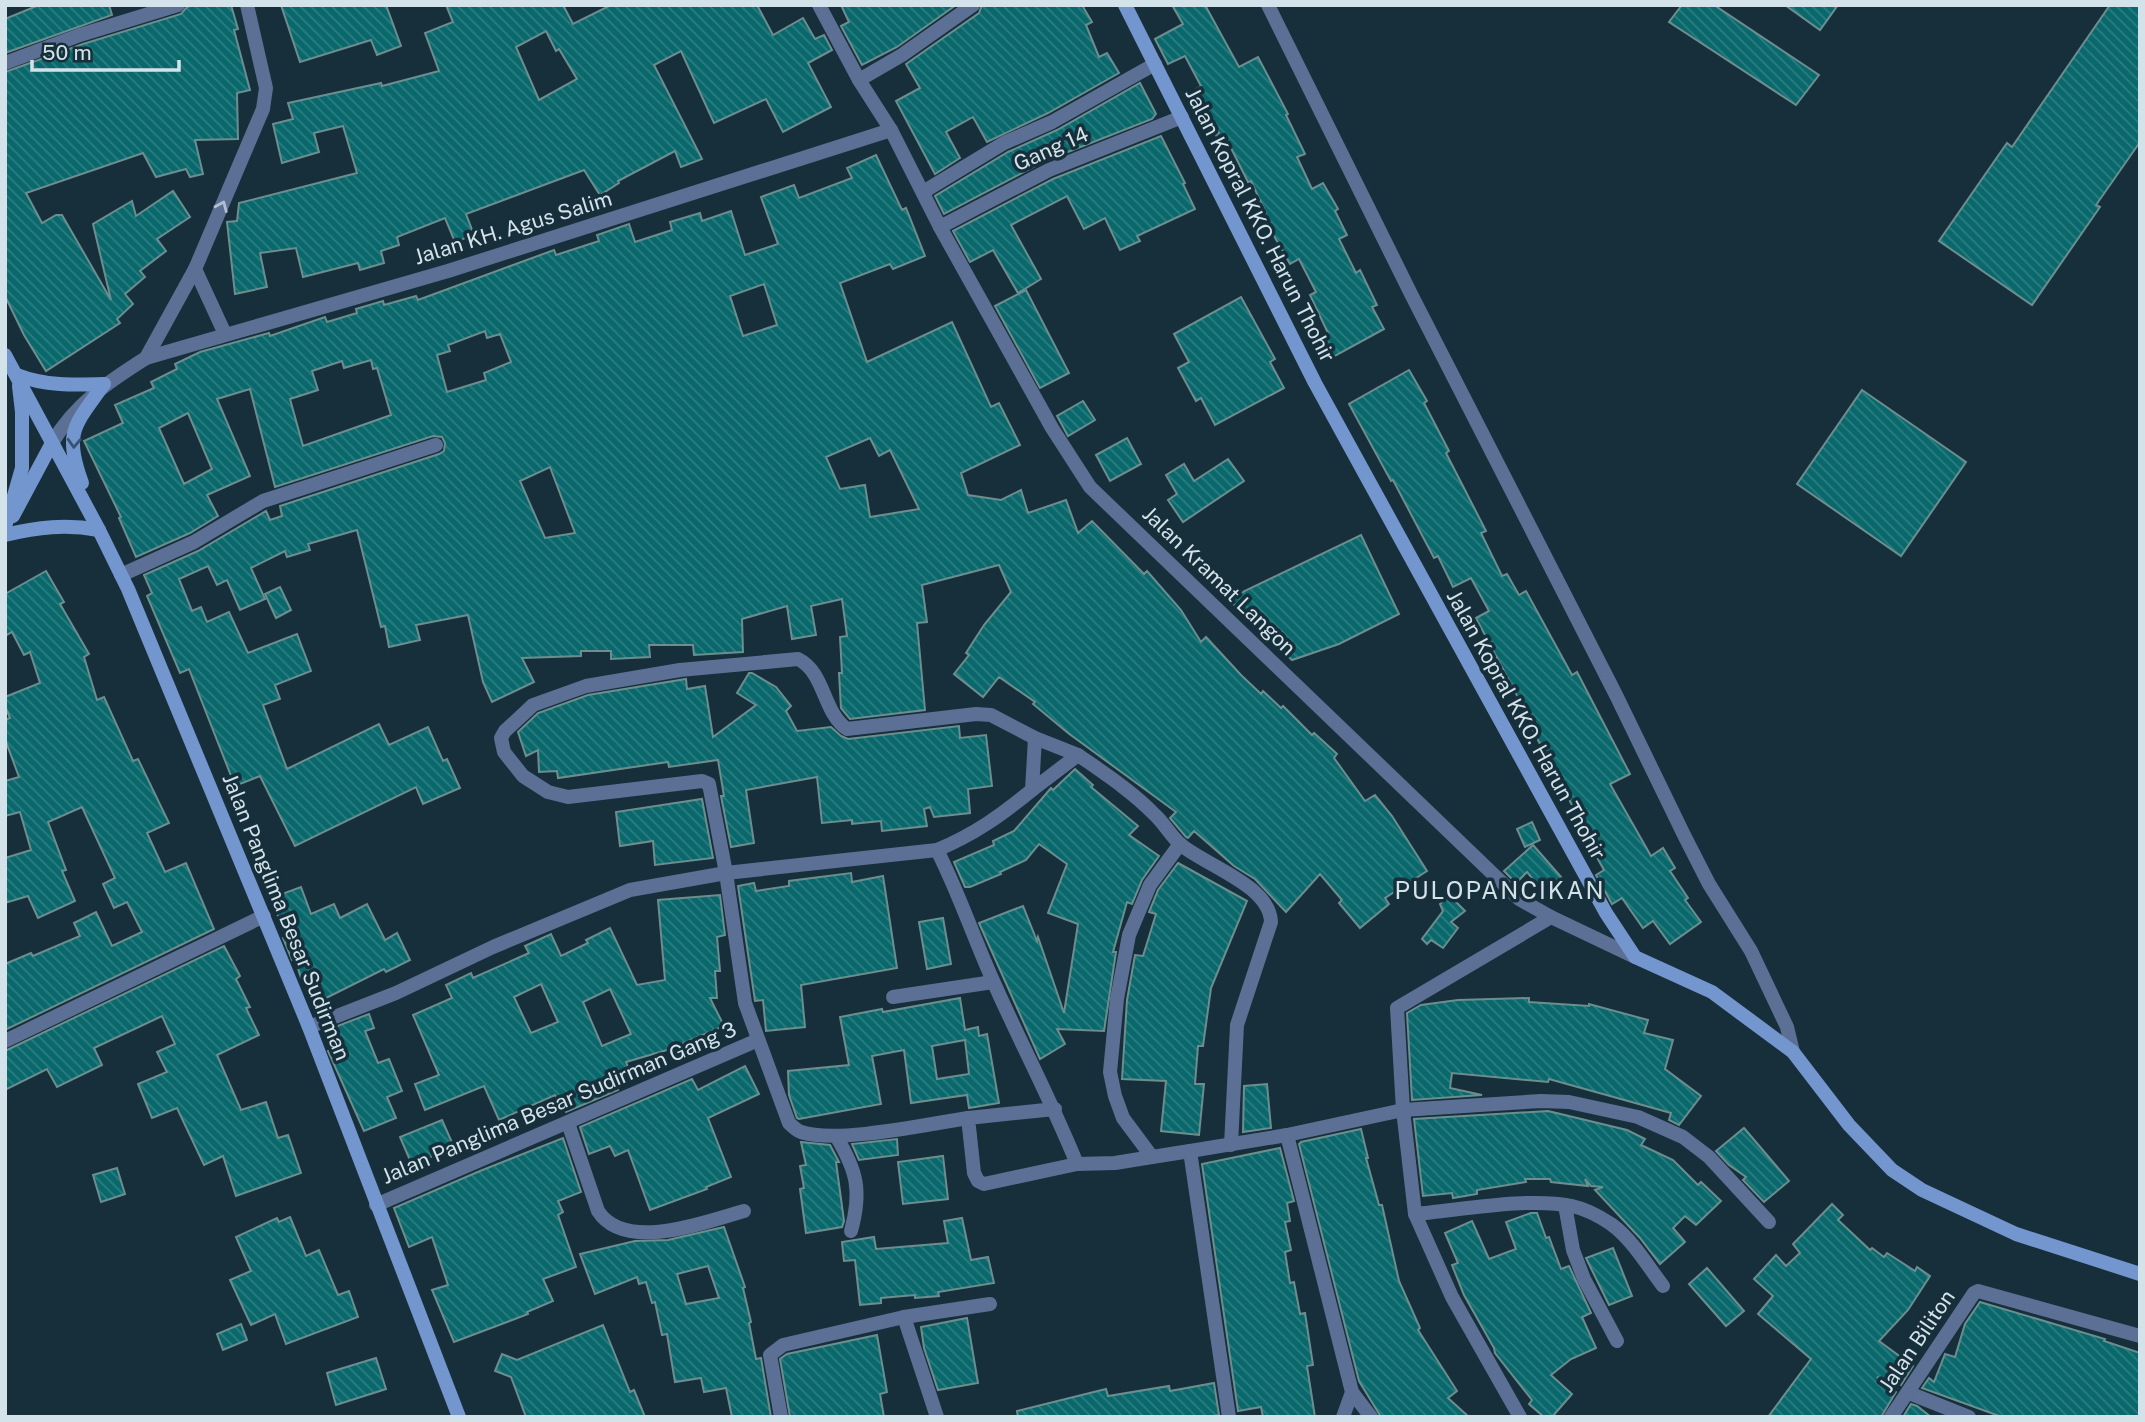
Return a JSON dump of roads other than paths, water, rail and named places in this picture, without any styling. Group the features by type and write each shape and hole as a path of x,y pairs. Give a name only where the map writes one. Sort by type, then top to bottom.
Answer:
{"main road":[{"name":"Jalan Kopral KKO. Harun Thohir","path":"1125,5 1315,383 1599,901 1635,957"},
{"name":"Jalan Panglima Besar Sudirman","path":"5,355 121,575 309,1027 459,1417"},
{"path":"17,375 34,382 50,384 104,384"},
{"path":"5,531 23,456 22,412 17,375"},
{"path":"99,530 76,467 71,444 76,423 104,384"},
{"path":"5,531 52,443"},
{"path":"5,531 75,525 99,530"},
{"path":"1635,957 1712,992 1793,1052 1871,1151 1892,1170 1922,1190 2016,1234 2140,1274"}],"street":[{"path":"5,63 80,35 178,5"},
{"path":"52,443 71,415 104,384 146,358 195,268 266,98 259,51 247,5"},
{"name":"Jalan Kramat Langon","path":"820,5 859,80 891,130 940,227 1052,428 1090,487 1519,899 1635,957"},
{"path":"859,80 902,55 973,5"},
{"path":"1268,5 1709,884 1751,951 1787,1027 1793,1052"},
{"path":"923,192 1004,143 1052,122 1155,64"},
{"name":"Gang 14","path":"940,227 1049,170 1182,117"},
{"name":"Jalan KH. Agus Salim","path":"146,358 448,271 891,130"},
{"path":"195,268 225,334"},
{"path":"121,575 194,542 263,501 436,445"},
{"path":"1055,1109 836,1136 803,1133 794,1129 789,1123 745,1003 712,788 706,782 568,797 548,792 523,776 503,752 501,738 505,731 533,705 586,686 680,670 798,659 810,668 836,720 847,729 976,714 991,715 1035,738 1078,755 1155,814 1180,844 1254,891 1271,913 1271,922 1237,1025 1231,1145"},
{"path":"1032,790 1035,738"},
{"path":"309,1027 396,993 493,947 630,890 726,873 937,850 966,838 995,821 1078,755"},
{"path":"1152,1157 1123,1118 1110,1072 1117,999 1129,935 1150,885 1180,844"},
{"path":"937,850 957,888 993,982 1033,1071 1055,1109 1077,1164"},
{"path":"5,1041 264,916"},
{"path":"1520,1417 1452,1297 1415,1214 1403,1110 1398,1008 1551,917"},
{"path":"893,998 993,982"},
{"name":"Jalan Panglima Besar Sudirman Gang 3","path":"376,1205 758,1040"},
{"path":"968,1118 974,1173 978,1181 984,1184 1077,1164 1115,1163 1231,1145 1403,1110 1541,1101 1569,1102 1638,1116 1683,1137 1709,1157 1769,1222"},
{"path":"568,1123 598,1211 605,1222 618,1229 671,1231 744,1211"},
{"path":"1287,1135 1352,1392 1371,1417"},
{"path":"836,1136 852,1163 858,1205 851,1231"},
{"path":"1190,1151 1229,1417"},
{"path":"1415,1214 1519,1204 1565,1205 1592,1213 1613,1226 1629,1241 1663,1286"},
{"path":"1565,1205 1573,1250 1584,1279 1617,1341"},
{"name":"Jalan Biliton","path":"1891,1417 1978,1291 2140,1336"},
{"path":"781,1417 770,1355 776,1349 792,1341 904,1317 990,1304"},
{"path":"904,1317 937,1417"},
{"path":"1343,1417 1352,1392"},
{"path":"1909,1394 1969,1417"}],"district":[{"name":"PULOPANCIKAN","path":"1500,891"}]}
